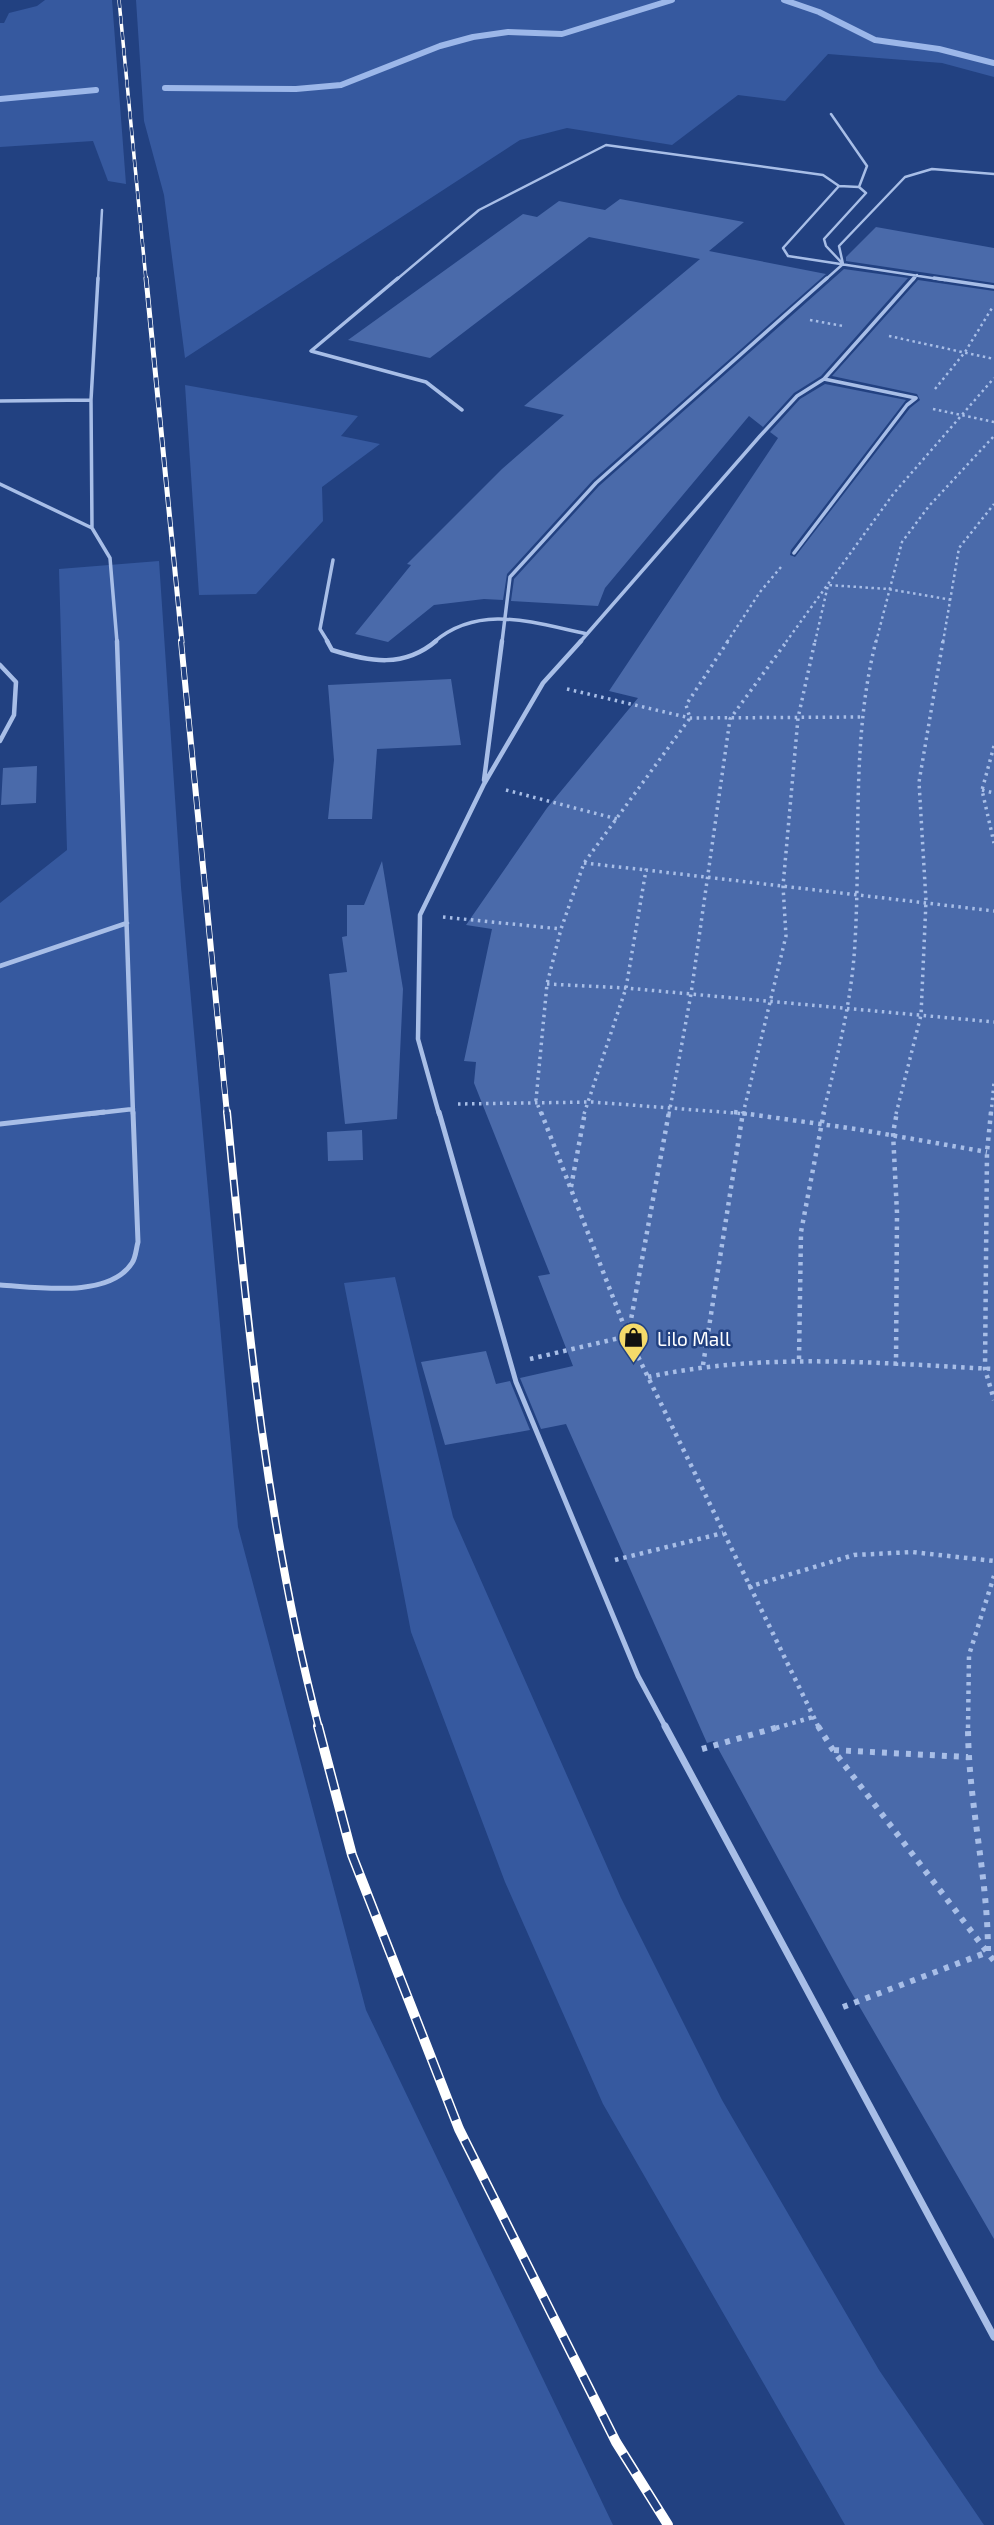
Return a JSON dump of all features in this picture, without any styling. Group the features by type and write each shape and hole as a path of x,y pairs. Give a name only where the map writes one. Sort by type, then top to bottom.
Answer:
{"lane":[{"path":"831,114 867,166 859,187"},
{"path":"462,410 426,382 311,351 479,210 606,145 823,175 839,186 859,187 866,193 824,239 826,246 843,264"},
{"path":"843,264 839,246 905,177 932,169 994,174"},
{"path":"839,186 783,247 788,256 994,287"},
{"path":"0,1285 94,1287 121,1278 138,1257 115,598 110,558 92,528 91,400 102,210"},
{"path":"484,784 510,577 596,483 843,264"},
{"path":"917,275 824,379 797,397 760,436 673,539 543,683 484,784 420,915 418,1039 511,1363 638,1676 994,2337"},
{"path":"824,379 916,398"},
{"path":"794,552 907,405 916,398"},
{"path":"0,401 91,400"},
{"path":"0,484 92,528"},
{"path":"333,560 320,629 332,650 355,657 391,661 416,655 448,628 469,621 505,620 587,634"},
{"path":"0,665 16,682 14,715 0,741"},
{"path":"0,966 127,923"},
{"path":"0,1124 133,1109"}],"path":[{"path":"916,398 929,396 965,352 994,304"},
{"path":"628,1336 691,994 730,719 894,493 994,378"},
{"path":"907,405 994,422"},
{"path":"799,1359 801,1232 821,1124 849,1009 855,941 853,894 857,783 870,665 902,542 929,506 994,436"},
{"path":"896,1366 897,1213 892,1133 901,1086 921,1015 926,901 919,782 959,548 994,504"},
{"path":"690,718 686,705 761,592 794,552"},
{"path":"828,584 888,589 952,600"},
{"path":"703,1365 744,1111 786,936 783,886 798,718 828,584"},
{"path":"543,683 690,718 864,717"},
{"path":"690,718 584,863 561,929 547,984 536,1100 628,1336 813,1717 833,1750 994,1961"},
{"path":"994,746 982,790 994,843"},
{"path":"484,784 617,819"},
{"path":"982,790 994,793"},
{"path":"584,863 994,911"},
{"path":"571,1188 587,1100 626,988 646,870"},
{"path":"420,915 561,929"},
{"path":"547,984 626,988 994,1022"},
{"path":"994,1083 988,1152 985,1369 994,1400"},
{"path":"436,1105 587,1100 744,1111 892,1133 988,1152"},
{"path":"511,1363 628,1336"},
{"path":"648,1377 703,1365 799,1359 994,1369"},
{"path":"593,1565 723,1533"},
{"path":"748,1587 854,1555 912,1552 994,1561"},
{"path":"988,1952 988,1912 968,1757 970,1655 994,1576"},
{"path":"681,1755 813,1717"},
{"path":"833,1750 968,1757"},
{"path":"820,2017 988,1952"}],"shaded area":[{"path":"45,0 112,0 126,184 108,181 93,141 0,147 0,23 4,23 9,13 37,6"},
{"path":"136,0 994,0 994,77 942,63 828,54 785,101 738,95 672,145 567,128 520,140 185,358 164,195 144,121"},
{"path":"185,385 358,416 341,436 380,444 322,487 323,521 256,594 199,595"},
{"path":"159,561 181,887 238,1527 366,2010 613,2525 0,2525 0,903 67,850 59,569"},
{"path":"395,1277 453,1517 621,1898 722,2100 879,2370 984,2525 845,2525 603,2104 505,1882 411,1632 344,1283"}],"building":[{"path":"620,199 744,222 709,251 826,274 593,480 507,574 503,600 484,599 434,605 388,642 355,634 411,565 407,564 502,469 564,415 524,406 700,259 589,237 430,358 348,340 523,214 537,217 559,201 605,210"},
{"path":"876,227 994,248 994,283 846,261 846,257"},
{"path":"844,269 908,278 821,376 794,393 763,427 749,416 605,588 598,606 511,601 514,579 599,486"},
{"path":"918,280 994,291 994,2239 847,1985 714,1741 707,1743 566,1424 541,1429 520,1378 573,1366 538,1276 550,1274 474,1083 476,1062 464,1061 492,929 466,925 547,808 638,698 609,691 778,438 770,432 800,399 825,384 906,400 791,550 790,555 795,557 910,408 920,400 917,394 832,376"},
{"path":"451,679 461,745 377,749 372,819 328,819 334,760 328,685"},
{"path":"37,766 36,803 1,805 3,768"},
{"path":"382,861 403,989 397,1119 345,1124 329,974 347,972 342,937 347,936 347,905 364,905"},
{"path":"362,1130 363,1160 328,1161 327,1132"},
{"path":"486,1351 496,1384 510,1381 530,1430 445,1445 421,1362"}],"waterway":[{"path":"165,88 296,89 341,85 440,46 473,37 508,32 562,34 672,0"},
{"path":"784,0 819,12 875,40 939,49 994,63"},
{"path":"0,99 96,90"}],"railway":[{"path":"119,0 146,280"},
{"path":"146,278 182,642"},
{"path":"181,641 227,1114"},
{"path":"227,1112 251,1345 272,1499 285,1576 319,1728"},
{"path":"318,1726 352,1855 459,2129 616,2442 668,2525"}],"place":[{"name":"Lilo Mall","path":"634,1365"}]}
